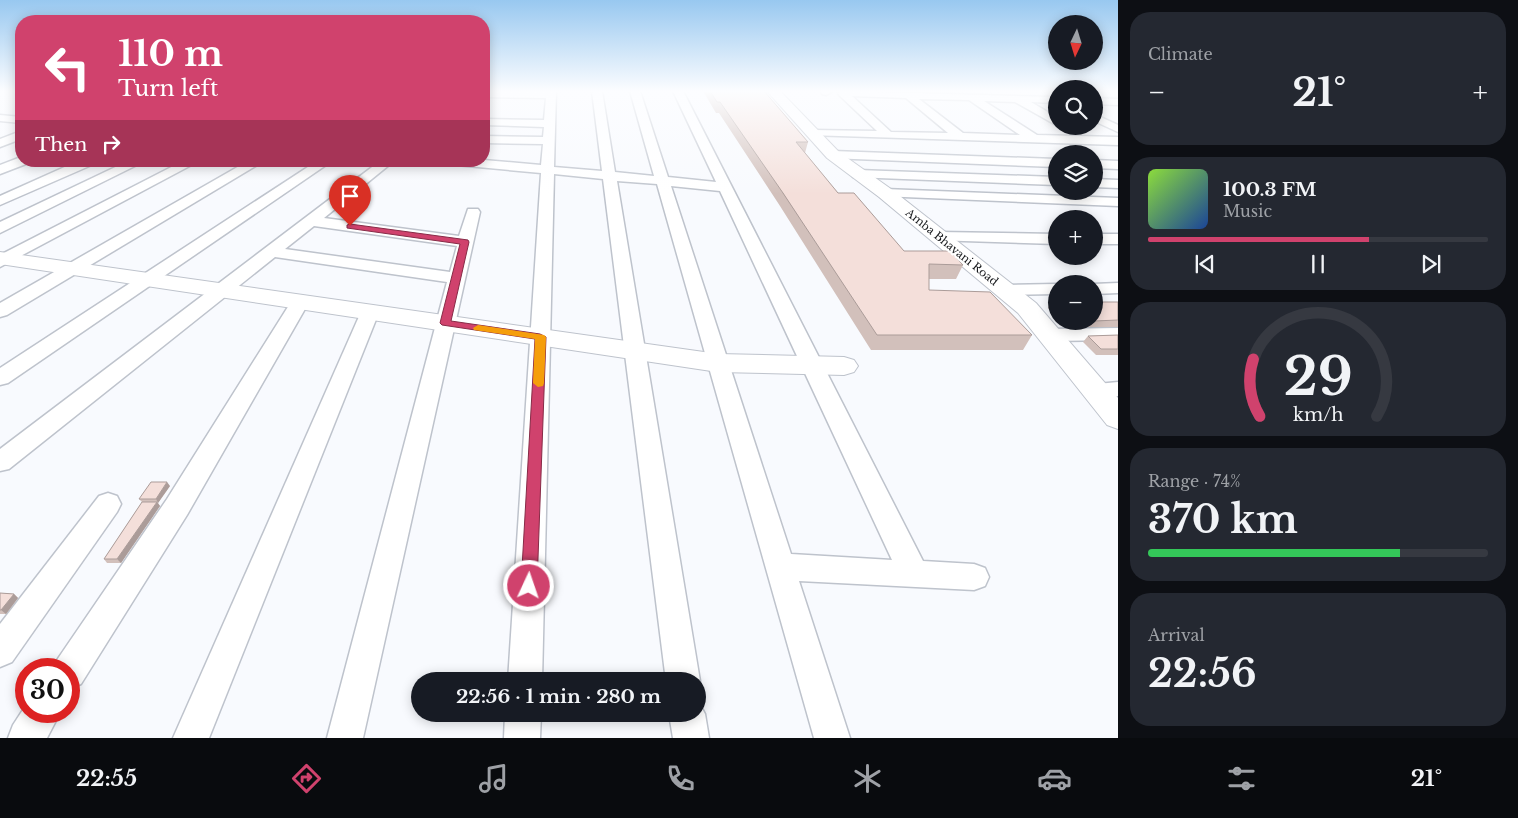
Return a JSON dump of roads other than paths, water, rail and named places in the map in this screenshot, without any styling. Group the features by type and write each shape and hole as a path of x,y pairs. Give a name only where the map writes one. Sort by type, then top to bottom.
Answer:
{"street":[{"path":"490,136 515,125"},
{"path":"525,672 548,170 548,125"},
{"path":"601,125 636,351 681,672"},
{"path":"645,125 832,738"},
{"path":"695,125 914,574"},
{"name":"Amba Bhavani Road","path":"805,125 832,155 884,193 1028,308 1118,418"},
{"path":"878,125 888,135"},
{"path":"947,125 960,137"},
{"path":"1014,125 1034,138"},
{"path":"812,133 1118,141"},
{"path":"1079,135 1087,140"},
{"path":"0,143 15,137"},
{"path":"832,155 1048,163"},
{"path":"0,170 15,164"},
{"path":"490,164 725,187"},
{"path":"1103,164 1118,165"},
{"path":"0,201 76,167"},
{"path":"0,228 127,167"},
{"path":"2,260 181,167"},
{"path":"0,311 248,167"},
{"path":"0,378 317,167"},
{"path":"0,462 380,167"},
{"path":"858,174 1048,181"},
{"path":"1103,183 1118,184"},
{"path":"884,193 1118,202"},
{"path":"345,738 472,212"},
{"path":"311,221 465,242"},
{"path":"939,237 1048,238"},
{"path":"1103,239 1118,239"},
{"path":"272,252 456,278"},
{"path":"2,260 222,290 718,363 844,366"},
{"path":"1103,288 1118,288"},
{"path":"1006,290 1048,289"},
{"path":"78,658 177,507 300,302"},
{"path":"191,738 370,312"},
{"path":"1050,335 1118,334"},
{"path":"1095,390 1118,389"},
{"path":"0,651 108,504"},
{"path":"780,567 974,578"},
{"path":"522,738 523,722"},
{"path":"688,722 690,738"},
{"path":"26,738 35,723"}]}
